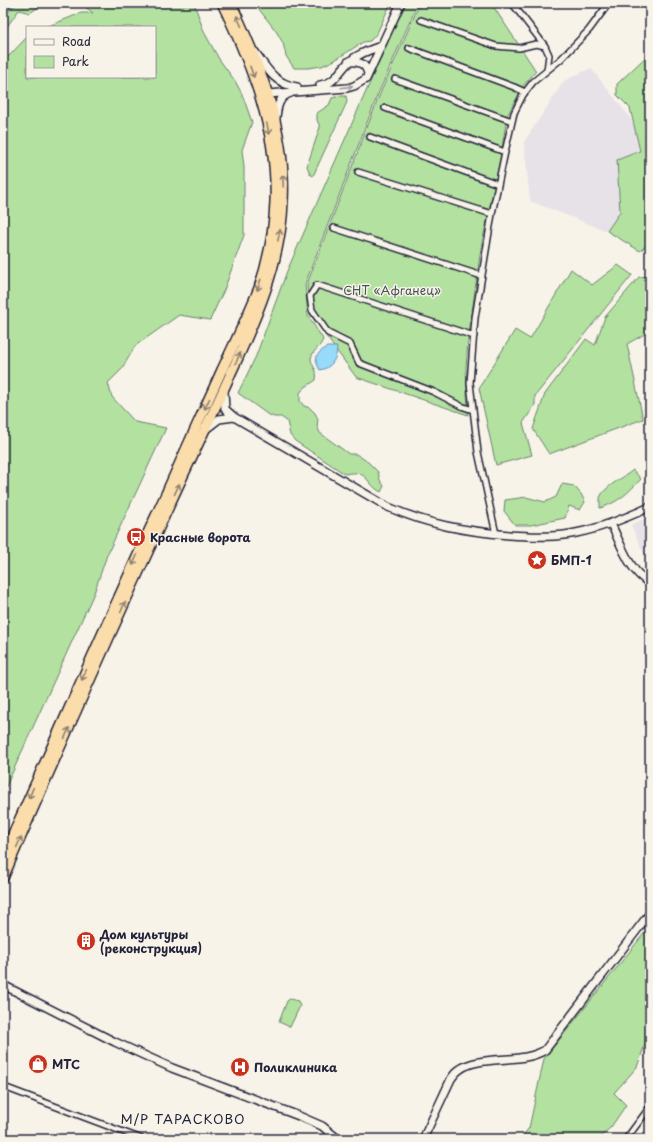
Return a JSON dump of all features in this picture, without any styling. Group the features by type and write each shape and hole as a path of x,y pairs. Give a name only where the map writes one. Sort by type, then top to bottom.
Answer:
{"highway":[{"path":"3,856 259,287 267,258 275,201 275,178 264,91 251,68 222,3"},
{"path":"3,878 98,663 204,430 224,390 261,304 269,280 282,220 283,193 280,150 275,124 249,43 231,3"}],"street":[{"path":"264,91 354,86 366,79 401,3"},
{"path":"512,3 545,46 549,55 547,70"},
{"path":"496,534 478,452 470,383 475,318 498,184 514,113 525,92 533,82 561,59 589,30 609,3"},
{"path":"421,20 496,46 519,48 536,44 545,46"},
{"path":"249,43 269,71 280,81 298,89"},
{"path":"275,124 277,110 283,97 298,89 328,84 337,76 348,62 360,53 381,46"},
{"path":"409,48 525,92"},
{"path":"348,62 365,65 368,74"},
{"path":"395,79 512,121"},
{"path":"384,108 505,152"},
{"path":"370,137 498,184"},
{"path":"358,172 492,214"},
{"path":"334,228 482,276"},
{"path":"473,410 461,406 434,392 360,362 350,344 328,333 312,310 310,296 317,285 474,336"},
{"path":"224,390 225,409 234,417 388,507 408,516 444,527 496,534 557,536 611,524 650,507"},
{"path":"204,430 219,419 234,417"},
{"path":"611,524 632,567 640,577 650,583"},
{"path":"423,1139 451,1079 457,1070 472,1063 534,1056 545,1050 650,914"},
{"path":"3,985 115,1042 172,1068 322,1126 338,1139"},
{"path":"4,1087 142,1139"},
{"path":"626,1139 650,1107"}],"shaded area":[{"path":"591,68 634,123 640,151 618,160 620,212 607,231 530,201 524,142 564,81"},
{"path":"650,516 650,567 631,525"}],"green space":[{"path":"3,3 44,3 30,13 19,10 3,32"},
{"path":"80,3 194,3 204,32 219,59 235,81 242,94 252,122 242,150 244,167 244,235 224,290 210,320 179,315 135,346 122,369 108,383 112,397 135,422 166,428 107,555 94,593 3,793 3,56 9,56 26,38 26,78 156,78 156,26 48,26 81,13 93,13"},
{"path":"257,3 391,3 377,33 370,41 363,42 335,60 322,66 294,68 286,56 283,43 276,31 258,8"},
{"path":"405,3 418,3 378,94 305,284 308,316 323,339 311,358 316,373 316,380 304,388 300,393 300,401 304,406 310,408 315,413 318,419 317,426 320,433 349,454 356,454 368,462 378,472 380,480 384,486 381,492 376,489 363,475 353,473 345,474 295,441 290,435 287,421 281,417 274,417 267,414 238,393 256,356 287,271"},
{"name":"СНТ «Афганец»","path":"420,3 491,3 536,71 524,85 507,116 501,155 481,248 468,340 466,368 468,415 356,377 309,313 307,284 380,94"},
{"path":"650,53 650,242 640,251 607,231 620,212 617,160 640,151 630,108 617,95 617,84"},
{"path":"346,96 347,102 313,176 310,174 307,166 320,127 317,120 317,113 329,105 332,98"},
{"path":"618,265 632,275 535,396 535,405 523,423 532,455 496,465 479,388 515,330 530,339 571,269 592,285"},
{"path":"649,276 650,331 627,344 643,419 549,454 533,429 545,394 586,339 595,345 605,317 639,277"},
{"path":"633,470 641,479 623,496 613,503 600,508 600,498 605,490"},
{"path":"562,484 574,486 581,494 585,502 580,510 569,506 565,518 531,525 515,525 504,511 505,500 526,497 545,502 556,497"},
{"path":"650,926 650,990 646,991 648,1036 637,1067 614,1093 626,1105 611,1127 598,1139 520,1139 529,1128 544,1059"},
{"path":"290,999 298,1001 300,1006 290,1027 279,1022 287,1001"}],"water":[{"path":"327,347 337,347 335,359 331,365 320,370 316,359 318,354"}],"waterway":[{"path":"3,15 17,3"}],"place":[{"name":"Красные ворота","path":"136,537"},
{"name":"БМП-1","path":"537,560"},
{"name":"Дом культуры (реконструкция)","path":"86,941"},
{"name":"МТС","path":"38,1064"},
{"name":"Поликлиника","path":"240,1067"}],"district":[{"name":"М/Р ТАРАСКОВО","path":"183,1118"}]}
